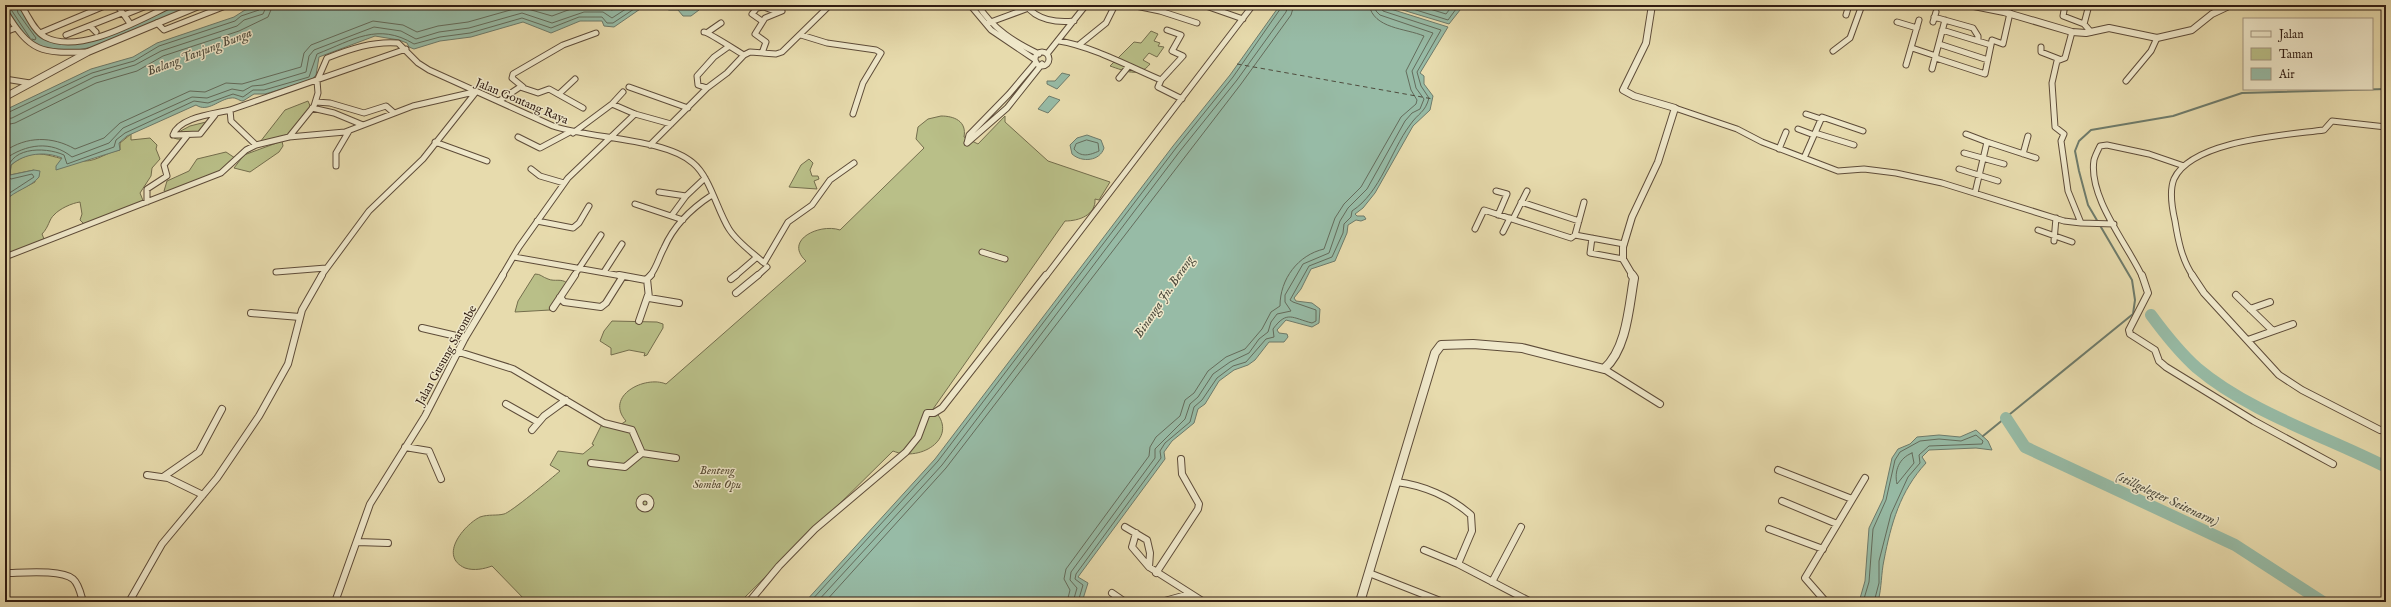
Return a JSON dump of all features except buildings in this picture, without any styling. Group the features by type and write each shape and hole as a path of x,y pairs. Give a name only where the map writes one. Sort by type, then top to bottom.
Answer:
{"street":[{"path":"21,5 40,33 59,41 90,39 172,5"},
{"path":"40,33 107,5"},
{"path":"117,5 129,22"},
{"path":"66,35 149,5"},
{"path":"5,97 88,52 201,5"},
{"path":"157,23 164,30 228,5"},
{"path":"650,146 707,88 727,73 744,55 750,52 776,54 782,52 830,5"},
{"path":"970,5 984,25 999,38 1042,64"},
{"path":"978,5 990,22 1008,37 1039,54 1047,54 1060,41 1086,5"},
{"path":"1080,44 1106,23 1115,5"},
{"path":"1132,5 1164,12 1196,23"},
{"path":"1203,5 1242,19"},
{"path":"748,602 815,529 912,445 927,413 938,411 958,388 1253,5"},
{"path":"1652,5 1648,20 1646,43 1623,90 1634,96 1737,129 1779,148 1840,172 1864,169 1896,173 1975,193 2056,218 2082,223 2114,224"},
{"path":"1846,15 1850,5"},
{"path":"1833,51 1846,45 1854,34 1862,5"},
{"path":"1969,5 2010,14 2072,32 2091,32 2103,28 2117,28 2157,38 2192,30 2212,14 2231,5"},
{"path":"2065,5 2063,16 2084,24 2091,32"},
{"path":"2084,24 2089,5"},
{"path":"762,21 752,14 757,8 764,7 780,12 762,21 755,34 766,42 762,53"},
{"path":"984,25 1026,7 1056,22 1074,21"},
{"path":"5,11 28,44 34,48 62,53 88,52"},
{"path":"1936,12 1933,20 1945,20 1973,28 1978,36 1978,41"},
{"path":"1912,48 1985,74 1992,40 2003,44 2010,14"},
{"path":"1906,65 1920,20"},
{"path":"1932,69 1945,20"},
{"path":"1897,22 1917,28"},
{"path":"721,23 706,32 728,47 744,55"},
{"path":"90,26 96,32"},
{"path":"5,32 16,28"},
{"path":"1167,30 1181,35 1172,51 1182,56 1161,80 1158,87 1182,99"},
{"path":"1942,30 1991,45"},
{"path":"2072,32 2066,56 2059,60 2052,83 2055,125 2064,134 2064,138 2061,141 2064,175 2070,198 2082,223"},
{"path":"583,108 548,89 538,93 522,87 512,78 513,74 563,45 596,33"},
{"path":"801,35 815,40 876,50 881,53 862,83 853,114"},
{"path":"2126,82 2151,51 2157,38"},
{"path":"1060,41 1080,44 1128,67 1161,80"},
{"name":"Jalan Gontang Raya","path":"317,80 327,58 350,49 385,42 398,43 424,67 475,92 572,132 609,137 650,146 686,159 697,167 705,178 725,224 766,265"},
{"path":"1939,44 1988,60"},
{"path":"707,88 698,85 697,76 715,56 728,47"},
{"path":"2040,47 2041,52 2059,60"},
{"path":"215,114 202,133 187,136 175,136 172,133 179,125 215,114 230,110 406,50"},
{"path":"1039,54 1010,94 969,135 967,143 1007,108 1042,64 1050,60 1047,54"},
{"path":"1119,78 1128,67"},
{"path":"559,94 575,78"},
{"path":"5,79 30,83"},
{"path":"289,137 316,102 317,80"},
{"path":"499,101 517,88 522,87"},
{"path":"629,87 688,108"},
{"path":"5,256 221,173 243,153 256,145 289,137 332,135 349,131 424,103 475,92"},
{"path":"129,602 162,544 203,495 259,416 282,375 291,354 300,317 306,301 326,268 369,211 423,159 475,92"},
{"path":"518,137 540,148 572,132 612,104 622,92"},
{"path":"316,102 330,103 363,113 386,106 394,113"},
{"path":"612,104 635,114 671,124"},
{"path":"312,108 334,113 363,125"},
{"path":"1604,369 1610,364 1619,348 1634,278 1623,259 1624,244 1632,216 1658,162 1675,108"},
{"path":"230,110 231,121 256,145"},
{"name":"Jalan Gusung Sarombe","path":"334,602 370,504 425,416 465,338 514,257 564,183 609,137 635,114"},
{"path":"1806,114 1821,119 1822,117 1863,131"},
{"path":"1804,158 1821,119"},
{"path":"2380,430 2287,381 2270,367 2248,340 2214,306 2188,269 2179,242 2171,203 2174,179 2184,166 2222,146 2290,133 2324,130 2329,122 2386,127"},
{"path":"1798,129 1854,145"},
{"path":"336,166 336,153 349,131"},
{"path":"1779,148 1786,132"},
{"path":"1966,134 2036,158"},
{"path":"147,202 147,188 167,176 164,166 187,136"},
{"path":"2023,154 2028,136"},
{"path":"435,142 487,161"},
{"path":"1975,193 1988,142"},
{"path":"2184,166 2148,154 2110,146 2100,146 2094,157 2096,183 2099,195 2138,267 2148,291 2129,330 2130,334 2155,350 2160,361 2166,367 2254,422 2333,464"},
{"path":"1964,153 2004,164"},
{"path":"736,293 766,265 788,222 812,205 830,180 854,163"},
{"path":"531,169 540,176 564,183"},
{"path":"1959,169 1998,181"},
{"path":"672,215 686,196 705,178"},
{"path":"1496,191 1507,194 1498,214"},
{"path":"1503,232 1526,191"},
{"path":"659,192 686,196"},
{"path":"638,321 648,295 647,279 667,240 696,206 712,195"},
{"path":"1521,202 1579,221"},
{"path":"1575,235 1584,202"},
{"path":"635,204 672,215 683,220"},
{"path":"538,221 572,228 579,223 589,206"},
{"path":"1475,229 1484,210 1571,238 1575,235 1624,244"},
{"path":"2054,238 2056,218"},
{"path":"2038,230 2054,238 2072,242"},
{"path":"553,308 601,235"},
{"path":"1592,238 1590,253 1623,259"},
{"path":"604,272 622,244"},
{"path":"982,252 1005,259"},
{"path":"514,257 604,272 638,280 647,279"},
{"path":"730,279 757,257"},
{"path":"276,272 326,268"},
{"path":"560,297 564,302 600,307 606,303 623,276"},
{"path":"648,295 652,299 679,303"},
{"path":"2236,295 2273,331"},
{"path":"2250,309 2270,302"},
{"path":"251,313 300,317"},
{"path":"2248,340 2293,324"},
{"path":"422,328 465,338"},
{"path":"1360,602 1430,369 1441,345 1473,344 1522,348 1604,369 1660,404"},
{"path":"459,352 513,369 604,423 632,430 642,453"},
{"path":"532,430 538,422 566,400"},
{"path":"506,404 538,422"},
{"path":"163,477 199,452 214,427 222,409"},
{"path":"405,447 429,451 441,479"},
{"path":"591,463 625,467 642,453 676,458"},
{"path":"1156,573 1198,509 1199,504 1182,474 1181,459"},
{"path":"1778,470 1852,499"},
{"path":"147,475 163,477 203,495"},
{"path":"1826,602 1806,578 1865,478"},
{"path":"1396,482 1419,487 1468,511 1473,519 1472,531 1458,564"},
{"path":"1782,501 1837,524"},
{"path":"1125,527 1143,536 1149,545 1149,567"},
{"path":"1492,582 1522,527"},
{"path":"1769,528 1822,549"},
{"path":"1136,533 1130,541 1131,547 1149,567 1156,573 1204,602"},
{"path":"357,542 388,543"},
{"path":"1424,550 1458,564 1531,602"},
{"path":"5,573 32,573 70,577 75,582 83,602"},
{"path":"1369,573 1414,588 1443,602"},
{"path":"1112,593 1124,602"},
{"path":"1161,602 1190,594"}],"green space":[{"path":"1151,31 1158,34 1154,41 1160,43 1158,46 1164,47 1157,57 1149,53 1143,60 1150,64 1146,68 1141,71 1132,72 1110,66 1134,42 1141,43"},
{"path":"308,101 311,108 289,136 260,142 285,110"},
{"name":"Benteng Somba Opu","path":"941,116 955,118 958,120 964,127 964,137 978,144 1005,116 1005,122 1048,161 1110,182 1099,200 1095,199 1095,205 1090,213 1076,220 1065,221 933,409 941,419 943,429 940,437 934,445 926,450 915,453 904,454 893,451 740,602 527,602 492,566 482,569 472,569 465,568 457,563 454,556 456,541 467,527 480,517 501,515 508,512 549,481 560,471 550,465 558,451 583,454 594,445 592,444 602,424 617,427 626,421 621,412 620,403 623,396 638,385 648,382 666,384 806,261 800,253 799,246 801,240 814,231 832,228 840,230 924,148 916,139 918,127 928,119"},
{"path":"206,122 204,126 193,136 183,139 174,138 175,134 190,126"},
{"path":"131,134 131,140 150,138 157,145 156,149 160,159 152,168 151,176 140,193 144,203 84,224 80,220 82,214 80,202 70,205 52,217 42,234 44,239 5,255 5,201 10,195 35,182 34,170 10,175 11,165 21,158 40,154 65,160 94,160 120,150 120,143"},
{"path":"282,141 283,146 279,152 250,172 234,168 244,155"},
{"path":"226,152 235,158 229,167 167,192 164,191 167,181 189,171 197,159"},
{"path":"809,159 813,163 810,170 812,176 818,176 819,179 814,181 817,189 789,187 801,165"},
{"path":"535,274 539,274 551,280 567,283 554,308 550,310 515,312 518,301"},
{"path":"612,321 657,322 663,324 663,328 647,355 644,356 645,353 629,350 611,355 611,348 600,341 604,331"}],"water":[{"path":"5,5 19,5 32,24 44,37 58,42 69,43 83,42 176,5 196,5 97,46 73,51 50,50 29,43"},
{"name":"Balang Tanjung Bunga","path":"265,5 646,5 614,27 604,26 602,21 580,21 551,33 523,22 471,37 440,41 414,49 409,47 407,43 399,40 375,36 319,57 316,75 311,80 265,94 254,94 243,101 233,98 209,107 200,107 196,105 127,136 119,143 120,150 56,170 56,166 62,158 49,154 35,154 22,158 11,165 10,175 34,170 40,171 39,177 5,201 5,110 91,69 133,57 157,43 234,17 245,10"},
{"path":"655,5 695,5 699,10 691,16 683,16 678,10 669,10"},
{"name":"Binanga Jn. Berang","path":"1280,5 1378,5 1448,27 1420,73 1424,76 1424,84 1433,96 1430,110 1413,126 1375,193 1363,208 1355,214 1357,216 1364,216 1366,219 1361,221 1356,220 1348,225 1347,233 1335,261 1311,269 1301,289 1294,298 1296,301 1312,303 1320,309 1319,323 1312,327 1286,320 1277,330 1279,333 1287,334 1288,337 1284,342 1269,342 1255,360 1248,365 1234,370 1219,381 1205,404 1198,409 1194,423 1172,441 1164,452 1165,459 1078,577 1088,583 1082,602 805,602 935,459 1173,146 1230,75"},
{"path":"1386,5 1464,5 1449,24"},
{"path":"1062,73 1070,75 1057,89 1047,84 1047,81 1055,81"},
{"path":"1049,96 1060,100 1048,113 1038,109"},
{"path":"1087,135 1101,140 1104,148 1099,156 1095,158 1081,159 1072,154 1070,145 1077,138"},
{"path":"1976,430 1988,441 1992,450 1976,448 1929,450 1922,457 1926,463 1909,485 1898,508 1890,534 1882,570 1878,602 1859,602 1865,581 1869,528 1883,499 1892,458 1898,449 1910,444 1917,437 1939,435 1960,437"}],"waterway":[{"path":"2373,89 2386,89"},
{"path":"1983,436 2133,314 2135,300 2132,280 2088,205 2075,151 2079,141 2091,130 2173,116 2242,93 2350,90"},
{"name":"(stillgelegter Seitenarm)","path":"2151,315 2184,356 2218,384 2240,398 2288,422 2386,467"},
{"name":"(stillgelegter Seitenarm)","path":"2006,418 2025,447 2235,545 2323,602"}],"ferry route":[{"path":"1237,64 1433,99"}]}
